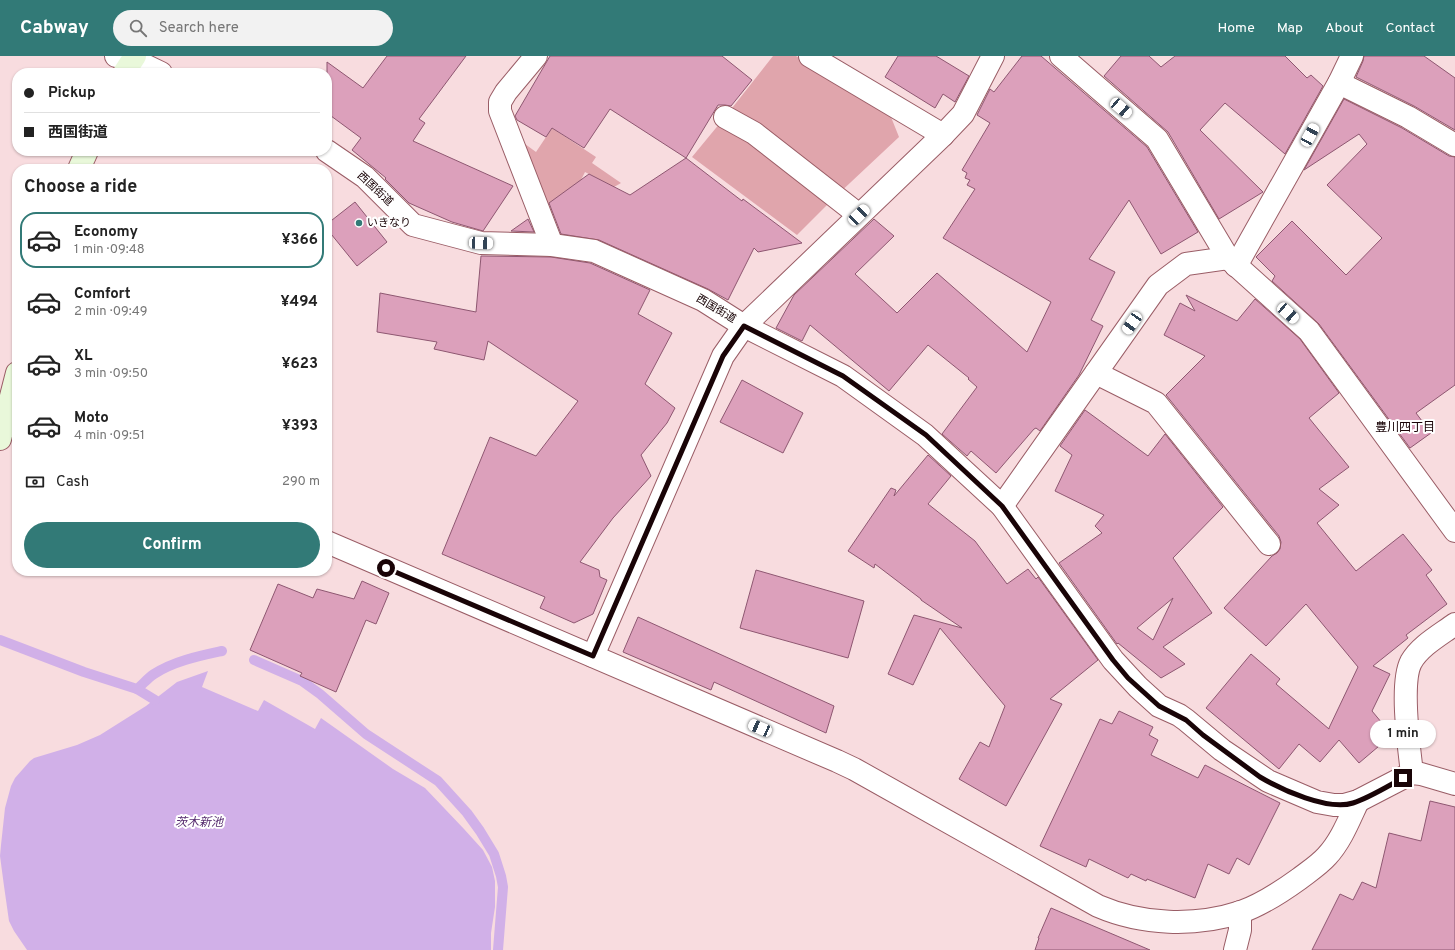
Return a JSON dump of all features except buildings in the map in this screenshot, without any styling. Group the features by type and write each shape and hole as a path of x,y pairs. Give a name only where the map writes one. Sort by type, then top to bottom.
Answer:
{"street":[{"path":"536,56 506,92 500,102 500,111 552,245"},
{"path":"810,56 943,135"},
{"path":"593,656 723,356 744,326 963,114 993,56"},
{"path":"1061,56 1157,139 1232,262 1309,331 1455,531"},
{"path":"1232,262 1339,82 1352,56"},
{"path":"127,61 147,68"},
{"path":"1339,82 1408,117 1455,145"},
{"path":"725,117 754,133 859,215"},
{"name":"西国街道","path":"332,154 365,177 413,225 481,243 552,245 594,251 703,300 744,326 843,376 926,435 1002,506 1113,660 1133,683 1159,706 1186,720 1222,750 1268,781 1317,802 1339,805 1358,801 1412,773"},
{"path":"1002,506 1158,285 1186,264 1232,262"},
{"path":"1096,373 1156,403 1269,544"},
{"path":"0,438 12,410"},
{"path":"332,544 854,769 1067,889 1112,912 1139,919 1194,921 1240,912 1277,894 1323,860 1338,841 1358,801"},
{"path":"1455,624 1421,650 1410,663 1407,671 1406,691 1408,736 1412,773 1422,774 1455,784"},
{"path":"1236,950 1240,930 1240,912"}],"shaded area":[{"path":"773,56 796,56 891,117 899,137 797,235 692,157"},
{"path":"552,128 596,157 592,163 621,183 614,187 585,172 571,200 565,192 545,207 514,136 536,152"}],"water":[{"name":"茨木新池","path":"208,671 202,687 258,711 264,700 315,729 321,718 393,769 425,788 483,850 492,867 495,881 495,907 491,933 491,950 27,950 9,921 0,856 5,808 11,786 15,778 34,758 77,745 100,735 146,706 177,682"}],"waterway":[{"path":"0,640 84,672 137,689 150,677 162,669 187,660 222,651"},
{"path":"254,660 302,681 320,694 366,734 438,781 467,813 494,854 501,876 503,887 498,950"},
{"path":"137,689 155,700"}],"place":[{"name":"いきなり","path":"359,223"}],"district":[{"name":"豊川四丁目","path":"1405,428"}],"route":[{"path":"386,568 593,656 723,356 744,326 843,376 926,435 1002,506 1113,660 1128,678 1159,706 1186,720 1222,750 1260,777 1306,798 1317,802 1334,805 1352,803 1403,778"}]}
